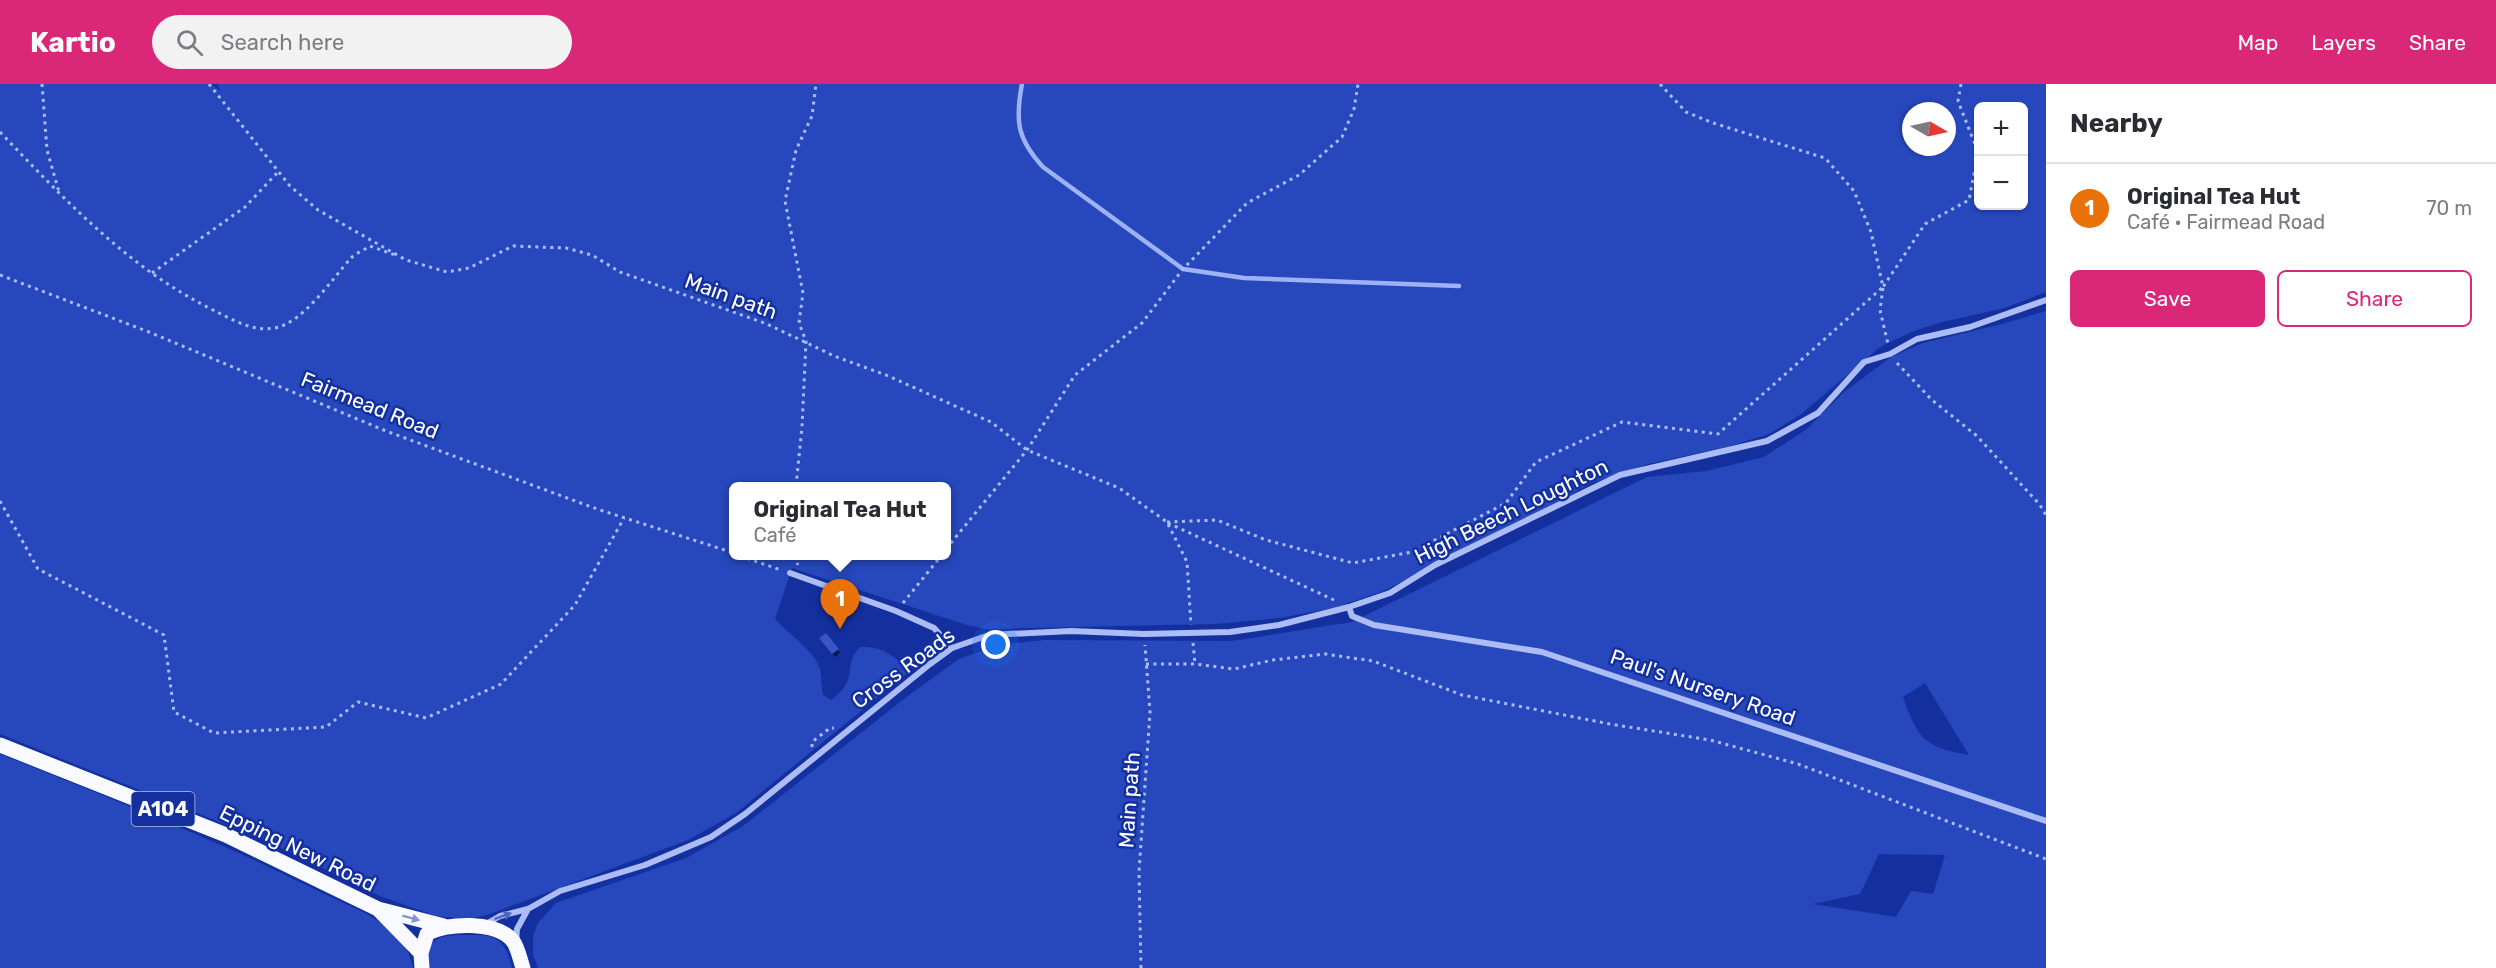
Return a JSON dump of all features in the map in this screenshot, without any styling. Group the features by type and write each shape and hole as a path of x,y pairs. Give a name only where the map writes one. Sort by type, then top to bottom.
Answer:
{"main road":[{"name":"Epping New Road","path":"0,745 226,835 378,909 444,926"},
{"name":"Epping New Road","path":"378,909 421,960"},
{"name":"A104","path":"421,960 427,934 444,926 480,927 502,933 516,947"},
{"path":"516,947 523,968"}],"street":[{"name":"High Beech Loughton","path":"1349,607 1390,593 1445,560 1620,475 1767,441 1818,413 1863,362 1890,354 1917,339 1970,327 2046,300"},
{"path":"790,573 896,611 934,628 952,648"},
{"name":"Cross Roads","path":"480,927 500,916 528,909 560,891 645,865 711,837 745,814 845,730 952,648 989,635 1071,631 1144,634 1230,632 1279,626 1349,607"},
{"name":"Paul's Nursery Road","path":"1349,607 1352,616 1374,626 1542,652 2046,821"},
{"path":"516,947 517,929 528,909"}],"path":[{"path":"42,84 47,150 59,194"},
{"name":"Main path","path":"209,84 290,186 318,210 406,260 447,272 469,268 513,246 566,248 592,255 620,272 705,301 806,341 834,356 886,375 991,422 1028,450 1119,488 1167,522 1187,562 1195,664"},
{"path":"796,482 802,427 806,341 799,323 803,293 785,201 796,150 812,116 816,84"},
{"path":"951,543 1028,450 1075,375 1142,322 1183,269 1247,202 1299,175 1342,137 1354,109 1358,84"},
{"path":"1660,84 1686,112 1713,123 1826,158 1854,191 1871,232 1883,287 1880,310 1890,354 1904,373 1932,400 1977,436 2040,505 2046,515"},
{"path":"1961,84 1958,101 1974,142"},
{"path":"0,132 59,194 119,250 195,301 244,326 276,328 302,313 333,282 352,256 370,246 406,260"},
{"path":"1167,522 1217,520 1266,540 1353,563 1412,552 1506,502 1536,462 1622,422 1718,434 1883,287 1925,224 1969,200 1977,156"},
{"path":"152,273 245,207 278,172"},
{"name":"Fairmead Road","path":"0,275 149,332 386,431 624,518 729,551"},
{"path":"0,501 38,568 164,635 174,712 214,733 326,727 358,702 426,718 501,684 575,605 624,518"},
{"path":"1167,522 1349,607"},
{"path":"754,560 790,573"},
{"path":"896,611 937,560"},
{"name":"Main path","path":"1141,968 1139,872 1150,712 1144,634"},
{"path":"1146,664 1195,664 1234,669 1273,660 1325,654 1373,662 1462,695 1599,722 1710,740 1798,764 2046,859"}],"shaded area":[{"path":"0,84 210,84 221,91 217,84 2046,84 2046,292 2005,308 1942,322 1911,332 1880,347 1800,415 1769,434 1727,447 1648,464 1589,484 1514,528 1381,592 1333,608 1280,618 1215,624 987,629 967,625 792,568 775,619 816,660 820,669 823,695 831,700 846,685 852,661 860,647 882,650 910,671 736,813 688,840 490,914 468,919 436,916 380,896 269,842 0,734"},
{"path":"2046,311 2046,968 538,968 533,954 533,936 538,923 556,903 686,858 743,826 909,695 959,659 998,645 1044,640 1232,641 1352,622 1647,477 1706,471 1764,457 1807,429 1843,393 1891,357 1923,343","holes":["1925,683 1969,755 1932,744 1924,738 1913,723 1903,697","1879,854 1945,855 1933,894 1911,891 1896,917 1813,904 1860,894"]},
{"path":"0,754 195,834 365,913 386,925 399,936 407,949 413,968 0,968"},
{"path":"480,935 493,938 506,949 512,968 428,968 427,951 436,940 449,936"}],"building":[{"path":"826,633 839,649 832,654 819,638"}],"waterway":[{"path":"1022,84 1019,109 1020,129 1034,157 1043,167 1183,269 1244,278 1459,286"}],"place":[{"name":"Original Tea Hut","path":"840,629"}]}
